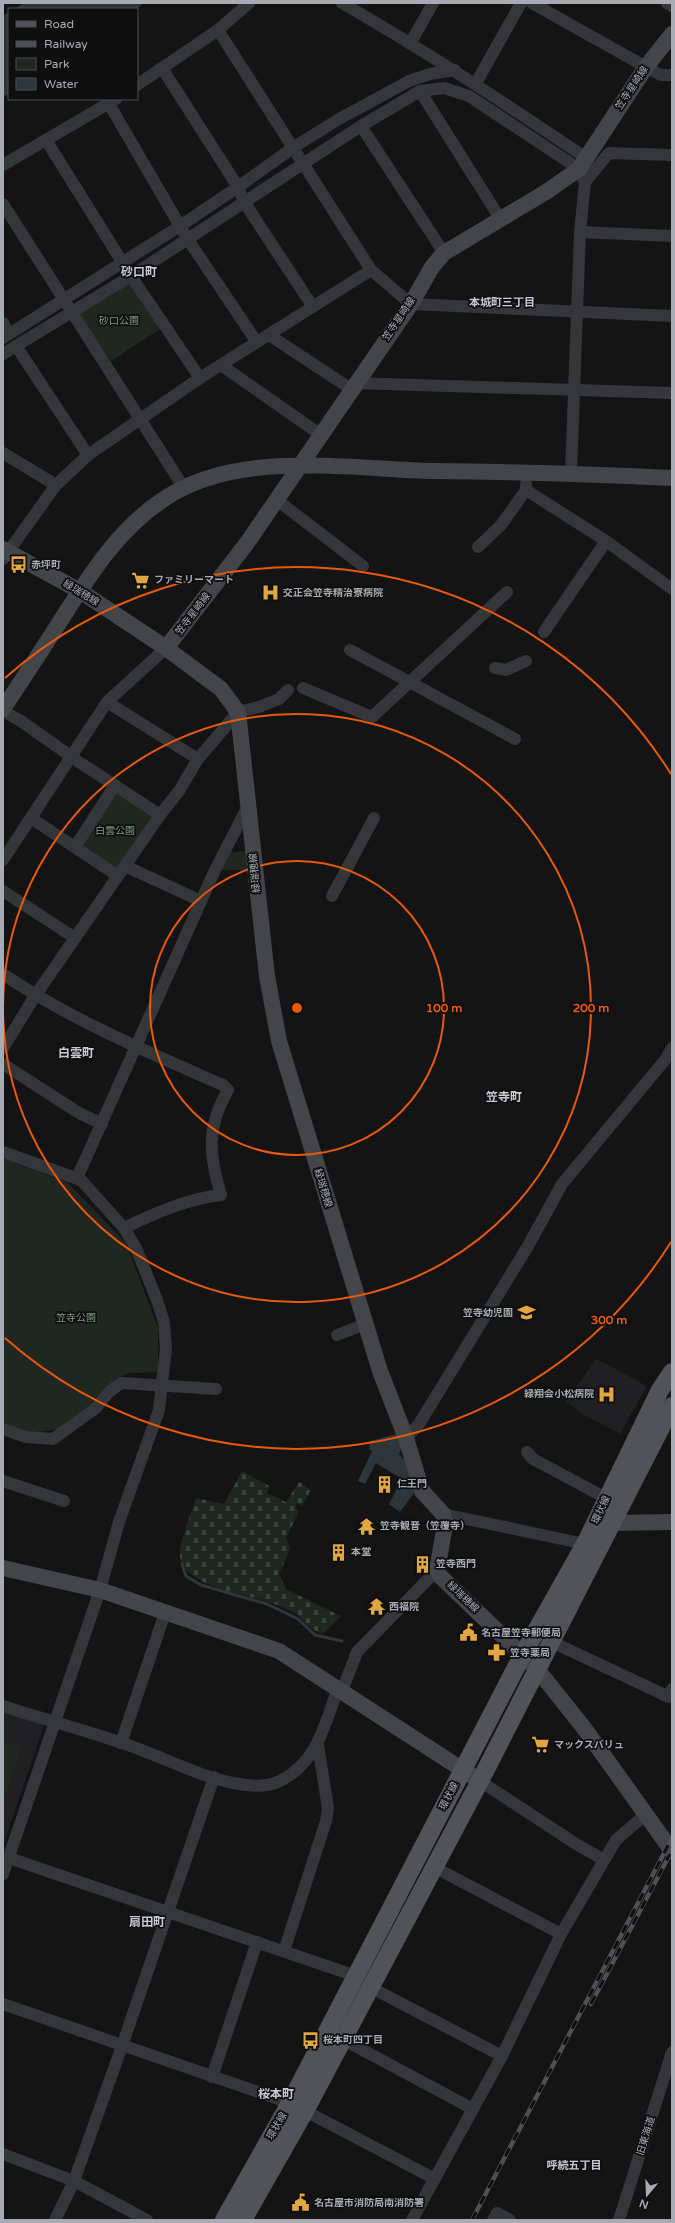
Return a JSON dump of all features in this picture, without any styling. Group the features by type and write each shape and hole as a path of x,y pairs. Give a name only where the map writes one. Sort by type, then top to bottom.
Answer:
{"main road":[{"name":"笠寺星崎線","path":"166,648 247,543 353,386 411,304 432,267 444,253 502,220 583,170 646,67 672,34"},
{"path":"3,710 80,591 117,541 136,521 164,498 210,477 248,470 300,466 433,471 571,472 672,478"},
{"name":"緑瑞穂線","path":"5,553 80,591 166,648 221,689 238,712 267,976 279,1041 380,1371 406,1438 422,1491 443,1514"},
{"name":"環状線","path":"243,2220 298,2107 363,1982 463,1770 522,1656 585,1544 604,1522 606,1498 660,1390 672,1372"},
{"name":"環状線","path":"224,2220 342,2039 363,1982 434,1866 480,1781 552,1642 604,1522 672,1406"},
{"path":"437,1570 445,1525 443,1514"},
{"path":"604,1522 672,1522"},
{"path":"3,1568 100,1590 279,1651 480,1781"},
{"name":"緑瑞穂線","path":"437,1570 440,1576 537,1669 584,1728 672,1851"}],"street":[{"path":"138,84 218,30 248,3"},
{"path":"342,3 411,42 476,83 583,170"},
{"path":"411,42 433,3"},
{"path":"476,83 521,3"},
{"path":"532,3 661,75 672,75"},
{"path":"666,3 672,6"},
{"path":"218,30 371,270 411,304 672,316"},
{"path":"162,68 238,188 244,202 313,307"},
{"path":"3,323 6,336 238,188 294,147 409,81 430,74 454,70"},
{"path":"3,354 130,276 244,202 302,162 420,91 444,88 469,96 583,170"},
{"path":"420,91 502,220"},
{"path":"3,165 112,102 187,238 256,341"},
{"path":"361,126 444,253"},
{"path":"46,140 130,276 200,378"},
{"path":"583,170 610,153 672,155"},
{"path":"571,472 583,170"},
{"path":"3,204 184,488"},
{"path":"580,232 672,236"},
{"path":"5,553 56,485 88,455 140,418 256,341 269,335 371,270"},
{"path":"269,335 353,386 574,389 672,393"},
{"path":"16,346 88,455"},
{"path":"221,365 321,435"},
{"path":"3,453 56,485"},
{"path":"478,546 501,525 526,490 528,471"},
{"path":"526,490 606,541 672,589"},
{"path":"277,500 363,566"},
{"path":"544,632 606,541"},
{"path":"302,688 372,717 408,682 507,592"},
{"path":"3,860 107,702 166,648"},
{"path":"350,650 515,739"},
{"path":"495,668 506,670 526,661"},
{"path":"3,1048 35,996 160,815 179,791 198,759 238,712 259,707 279,699 288,690"},
{"path":"107,702 198,759"},
{"path":"3,710 160,815"},
{"path":"75,847 115,785"},
{"path":"77,1178 215,870 248,806"},
{"path":"31,818 118,876"},
{"path":"332,896 374,818"},
{"path":"125,866 201,901"},
{"path":"3,891 75,938"},
{"path":"3,974 35,996 136,1046 223,1085 228,1090 215,1118 211,1146 213,1165 221,1195 198,1198 148,1216 124,1228"},
{"path":"406,1438 419,1424 528,1246 562,1184 665,1060 672,1048"},
{"path":"3,1064 79,1113 102,1124"},
{"path":"3,1152 81,1180 124,1228 136,1248 164,1322 166,1348 159,1410 119,1522 100,1590 3,1874"},
{"path":"337,1335 366,1324"},
{"path":"3,1429 26,1437 53,1439 96,1408 109,1392 122,1383 216,1389"},
{"path":"527,1452 533,1459 606,1498"},
{"path":"3,1481 64,1501"},
{"path":"443,1514 585,1544"},
{"path":"3,1706 121,1743 232,1783 259,1787 280,1781 300,1766 318,1745 357,1652 437,1570"},
{"path":"121,1743 165,1613"},
{"path":"552,1642 670,1693"},
{"path":"284,1951 326,1821 328,1808 318,1745"},
{"path":"55,2220 74,2181 169,1912 214,1777"},
{"path":"480,1781 576,1844 604,1860"},
{"path":"412,2220 502,2056 561,1934 616,1840 645,1815"},
{"path":"9,1858 284,1951 363,1982 502,2056"},
{"path":"434,1866 561,1934"},
{"path":"212,2077 257,1942"},
{"path":"3,2004 298,2107 435,2179"},
{"path":"342,2039 473,2109"},
{"name":"旧東海道","path":"618,2220 672,2052"},
{"path":"3,2154 74,2181 147,2220"},
{"path":"493,2220 497,2213 510,2220"}],"shaded area":[{"name":"緑翔会小松病院","path":"595,1360 599,1360 647,1386 620,1434 584,1415 566,1402"},
{"path":"3,1708 43,1722 44,1725 3,1845"}],"green space":[{"name":"砂口公園","path":"129,282 160,329 111,361 78,313"},
{"name":"白雲公園","path":"115,790 152,815 115,871 77,846"},
{"path":"246,851 247,870 220,870 230,852"},
{"name":"笠寺公園","path":"3,1159 67,1182 126,1243 158,1328 158,1372 129,1373 118,1378 66,1428 31,1433 3,1426"},
{"path":"242,1471 269,1486 267,1493 286,1502 299,1482 311,1490 302,1506 297,1503 295,1508 299,1511 286,1538 290,1549 279,1574 286,1589 341,1616 324,1633 312,1629 296,1614 289,1610 266,1601 237,1594 206,1583 193,1576 184,1568 180,1557 181,1543 196,1498 224,1504"},
{"path":"3,1741 21,1747 3,1800"}],"water":[{"path":"24,3 143,3 138,8 16,8"},
{"path":"8,13 8,94 3,97 3,16"},
{"path":"400,1433 403,1446 399,1454 403,1459 407,1459 414,1493 400,1512 389,1504 402,1479 376,1463 365,1484 358,1481 372,1451 369,1449 370,1441"}],"waterway":[{"path":"182,1564 186,1576 201,1585 267,1604 298,1619 315,1635 342,1641"}],"railway":[{"path":"472,2220 672,1838"},
{"path":"591,2004 670,1854"}],"place":[{"name":"赤坪町","path":"18,565"},
{"name":"ファミリーマート","path":"141,580"},
{"name":"交正会笠寺精治寮病院","path":"270,593"},
{"name":"笠寺幼児園","path":"526,1313"},
{"name":"緑翔会小松病院","path":"607,1394"},
{"name":"仁王門","path":"384,1484"},
{"name":"笠寺観音（笠覆寺）","path":"367,1526"},
{"name":"本堂","path":"338,1552"},
{"name":"笠寺西門","path":"423,1564"},
{"name":"西福院","path":"376,1607"},
{"name":"名古屋笠寺郵便局","path":"468,1633"},
{"name":"笠寺薬局","path":"497,1653"},
{"name":"マックスバリュ","path":"541,1745"},
{"name":"桜本町四丁目","path":"310,2040"},
{"name":"名古屋市消防局南消防署","path":"301,2203"}],"district":[{"name":"砂口町","path":"139,272"},
{"name":"本城町三丁目","path":"502,302"},
{"name":"白雲町","path":"76,1053"},
{"name":"笠寺町","path":"504,1097"},
{"name":"扇田町","path":"147,1922"},
{"name":"桜本町","path":"276,2094"},
{"name":"呼続五丁目","path":"574,2165"}]}
